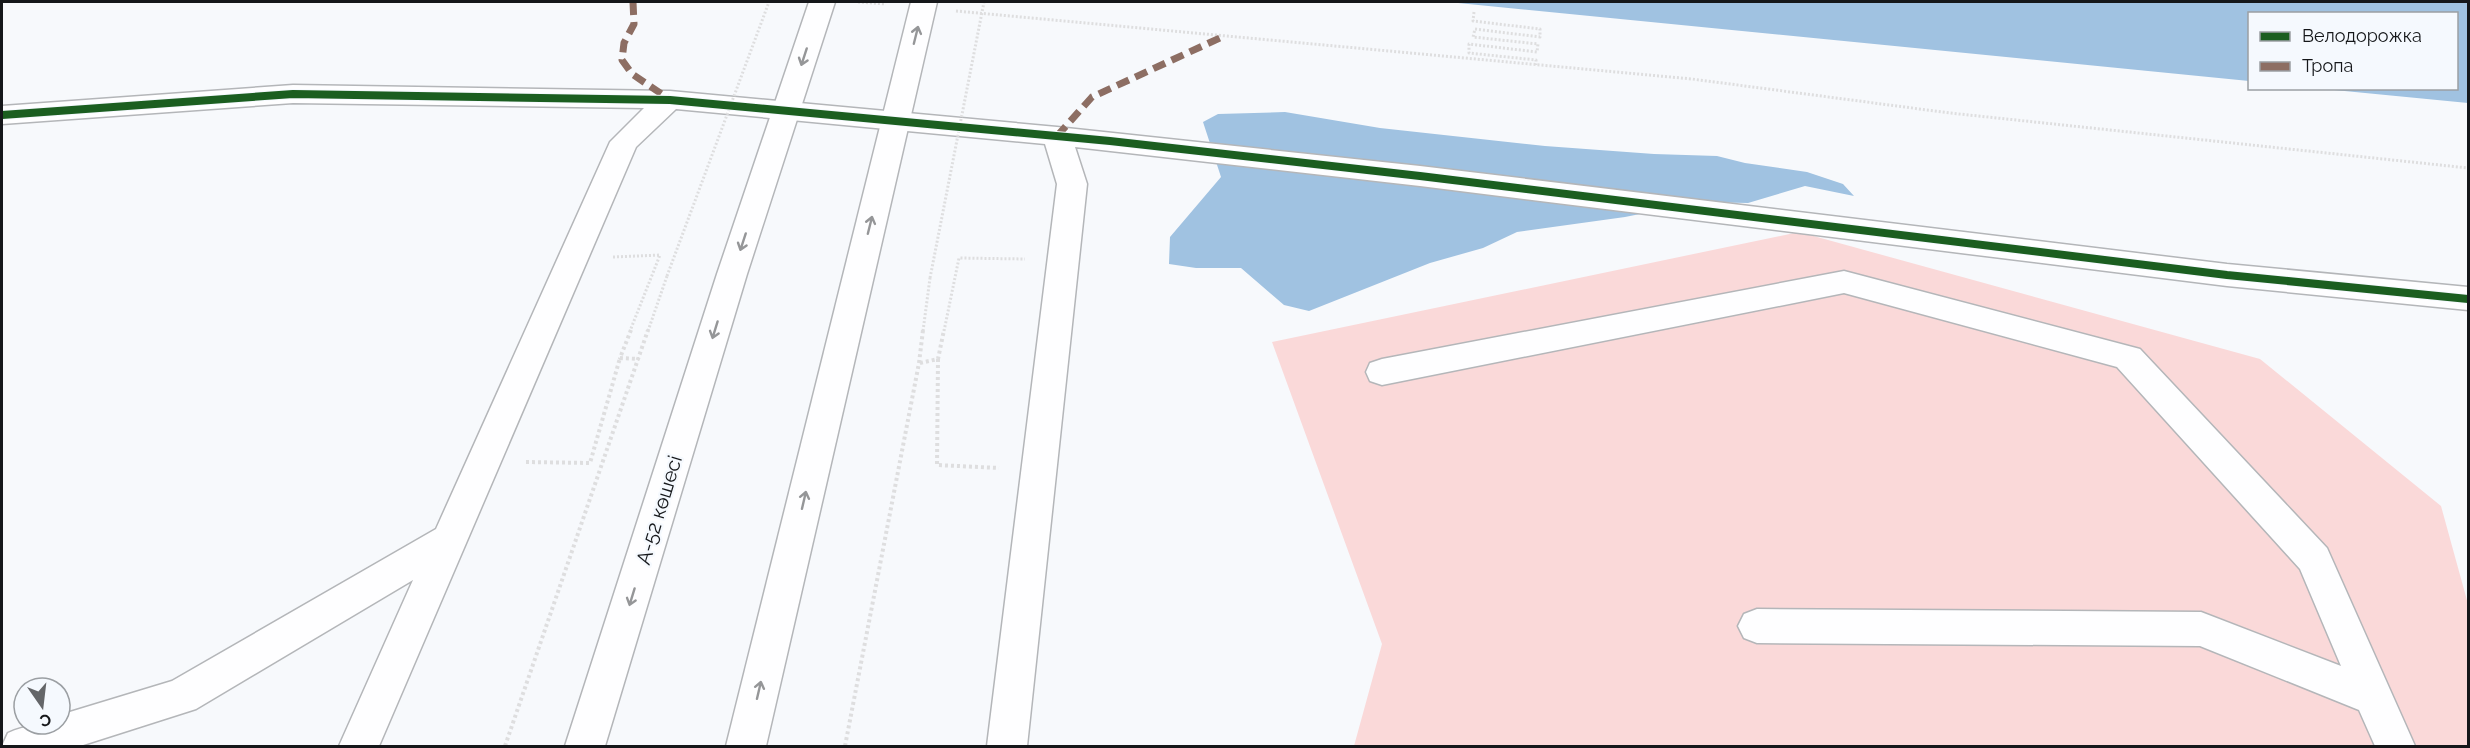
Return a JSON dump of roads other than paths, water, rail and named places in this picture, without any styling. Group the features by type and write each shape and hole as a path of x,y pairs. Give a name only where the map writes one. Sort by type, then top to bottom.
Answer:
{"street":[{"name":"А-52 көшесі","path":"585,747 732,274 822,2"},
{"path":"746,747 924,2"},
{"path":"2,115 293,94 670,100 1057,136 1420,176 2227,275 2469,299"},
{"path":"359,747 624,142 670,100"},
{"path":"1007,747 1072,184 1057,136"},
{"path":"1382,372 1844,282 2128,358 2314,559 2395,747"},
{"path":"22,747 182,696 451,539"},
{"path":"1756,626 2201,629 2374,697"}],"water":[{"path":"1448,2 2468,2 2468,103 2334,90 2458,90 2458,12 2248,12 2248,81"},
{"path":"1285,112 1380,128 1545,146 1717,156 1745,163 1807,172 1843,184 1854,196 1805,186 1748,203 1700,202 1625,217 1517,232 1483,248 1430,263 1309,311 1284,305 1241,268 1196,268 1169,264 1170,237 1221,177 1203,122 1218,114"}]}
